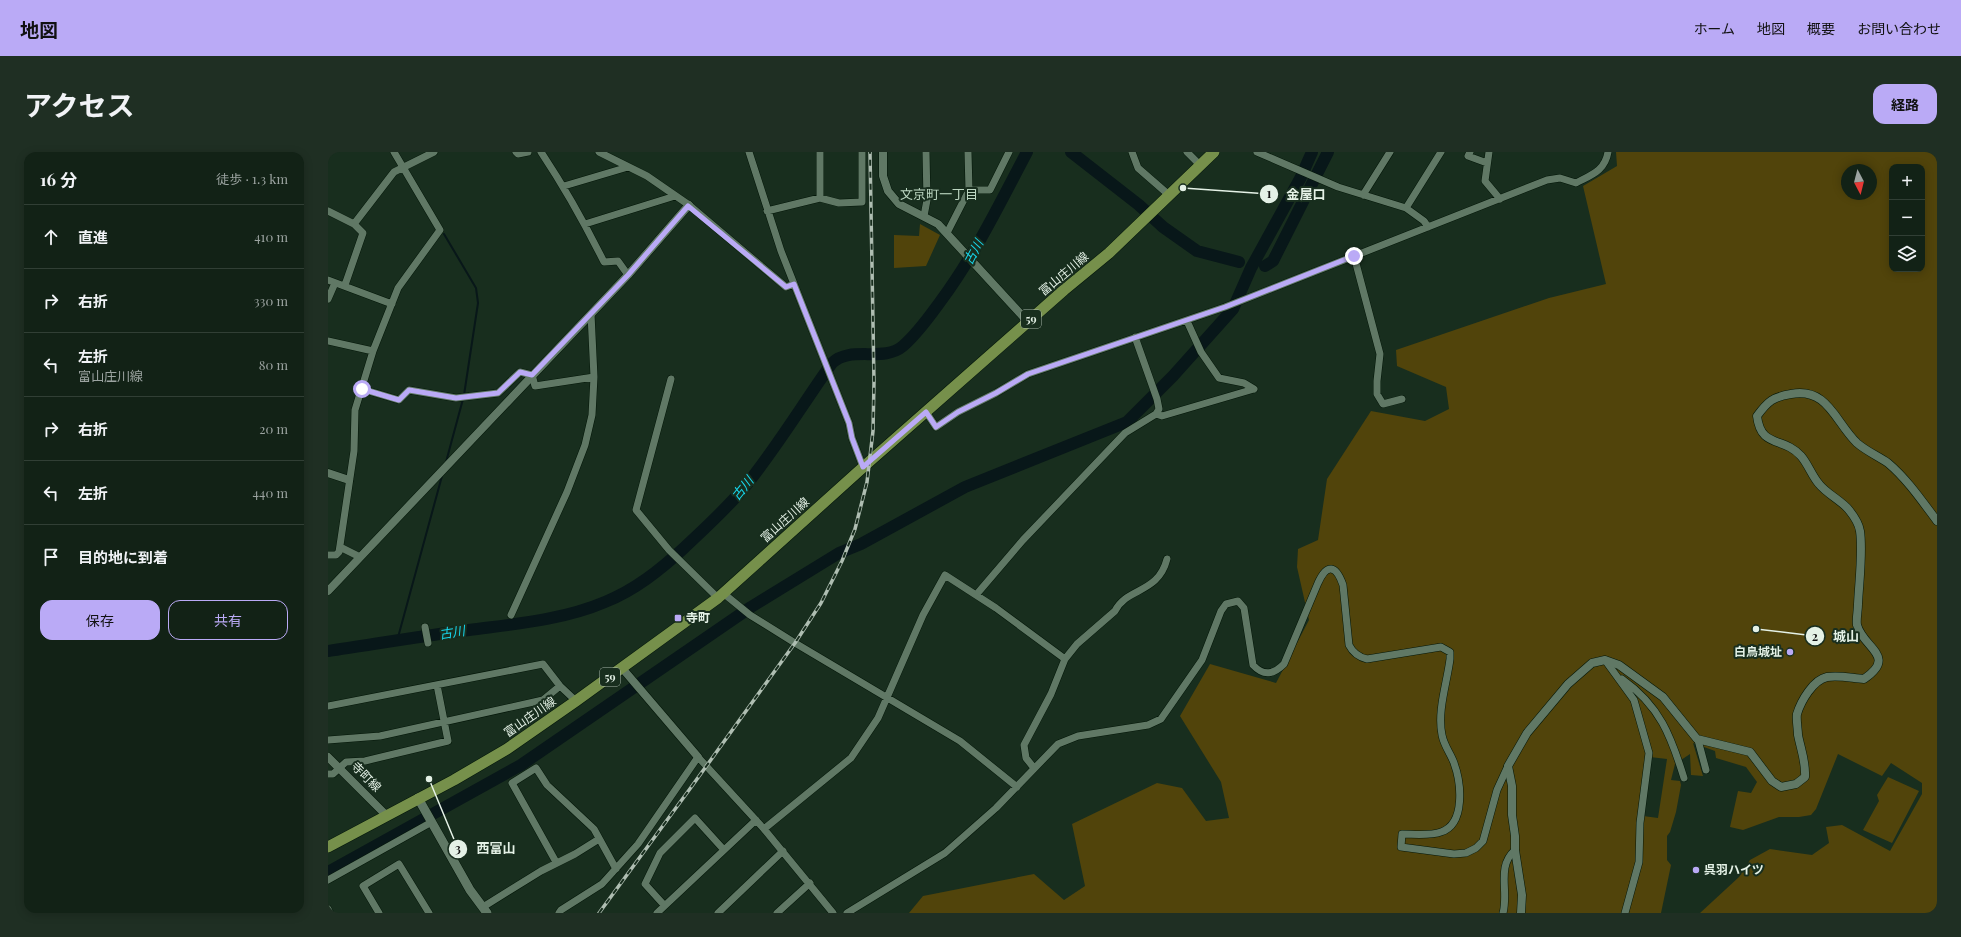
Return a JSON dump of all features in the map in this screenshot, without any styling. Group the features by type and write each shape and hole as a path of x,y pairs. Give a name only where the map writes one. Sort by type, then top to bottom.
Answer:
{"main road":[{"name":"富山庄川線","path":"328,847 454,780 506,749 576,701 720,596 863,467 1109,253 1214,152"},
{"path":"418,798 430,823 470,890 485,910"}],"street":[{"path":"328,555 336,555 339,552 354,451 355,410 373,351 398,288 440,230 404,166 394,152"},
{"path":"354,224 394,172 434,152"},
{"path":"516,152 518,154 528,152"},
{"path":"541,152 564,186 604,262 618,262 628,275"},
{"path":"599,152 647,176 688,206 786,287 794,284"},
{"path":"749,152 794,284 849,423 852,438 863,467"},
{"path":"820,152 820,198"},
{"path":"768,211 820,198 839,203 862,202 862,152"},
{"path":"883,152 883,176 888,191 899,204 938,224 1028,322"},
{"path":"924,216 927,200 926,152"},
{"path":"947,233 968,190 968,152"},
{"path":"968,190 990,190 1009,152"},
{"path":"1132,152 1138,168 1169,195"},
{"path":"1188,152 1200,165"},
{"path":"1257,152 1298,168 1338,187 1406,208 1424,221 1428,227"},
{"path":"1364,195 1390,152"},
{"path":"1406,208 1441,152"},
{"path":"1470,152 1468,156 1487,163"},
{"path":"1489,152 1485,181 1500,199"},
{"path":"926,412 936,427 940,426 958,412 996,393 1028,374 1242,301 1547,180 1560,178 1576,183 1601,170 1607,160 1608,152"},
{"path":"564,186 628,167"},
{"path":"585,224 675,196"},
{"path":"328,591 628,275 688,206"},
{"path":"328,211 354,224 363,233 345,285"},
{"path":"1354,256 1380,354 1377,394 1383,404 1402,400"},
{"path":"328,299 331,281 392,304"},
{"path":"511,615 586,445 592,414 594,377 591,314"},
{"path":"1156,414 1162,416 1254,389 1244,383 1219,378 1201,352 1187,321"},
{"path":"976,595 1023,540 1125,433 1156,414 1159,409 1157,398 1135,338"},
{"path":"328,341 373,351"},
{"path":"362,389 399,400 409,390 456,398 465,398 498,393 520,372 532,375"},
{"path":"532,375 535,386 594,377"},
{"path":"671,379 636,510 669,550 720,596 738,605 750,615 886,699 960,741 1017,787"},
{"path":"1698,740 1750,752 1772,780 1781,786 1796,784 1805,777 1806,772 1806,766 1798,736 1797,715 1803,700 1814,686 1825,678 1840,676 1864,679 1877,667 1879,657 1876,650 1866,639 1857,625 1860,530 1848,508 1828,494 1818,483 1802,456 1792,448 1766,437 1759,428 1757,416 1773,398 1786,395 1813,394 1824,401 1857,443 1887,463 1903,477 1937,521"},
{"path":"328,473 349,480"},
{"path":"340,547 360,558"},
{"path":"1034,768 1026,758 1024,746 1051,694 1065,659 1077,644 1115,611 1124,599 1154,583 1165,568 1168,560"},
{"path":"847,913 945,853 1017,787 1058,744 1078,736 1148,725 1160,719 1202,660 1221,610 1226,604 1238,601 1244,608 1253,665 1264,673 1270,674 1278,670 1284,664 1323,572 1332,568 1337,571 1343,585 1349,645 1351,650 1359,657 1367,659 1441,647 1450,652 1441,724 1444,744 1455,766 1460,793 1459,812 1452,825 1441,832 1402,834 1401,847 1454,854 1466,853 1476,848 1483,841 1497,790 1508,766 1527,733 1568,684 1592,663 1605,660 1619,665 1663,697 1698,740 1706,770"},
{"path":"764,829 850,758 878,718 923,615 944,575 996,608 1065,659"},
{"path":"425,627 428,643"},
{"path":"1605,660 1634,700 1648,753 1640,823 1639,862 1625,913"},
{"path":"328,706 542,664 560,686 576,701"},
{"path":"622,668 698,757 783,851 833,913"},
{"path":"1617,676 1630,684 1662,719 1672,740 1684,778"},
{"path":"328,774 333,774 346,762 365,761 448,741 437,685"},
{"path":"328,740 380,736 543,700 560,686"},
{"name":"寺町線","path":"328,757 386,815"},
{"path":"559,913 561,910 602,884 638,844 698,757"},
{"path":"1508,766 1512,786 1512,815 1515,850 1522,895 1521,913"},
{"path":"556,862 512,783 536,768 547,785 594,829 616,868"},
{"path":"664,906 645,884 660,853 695,818 724,850"},
{"path":"657,913 756,820"},
{"path":"328,880 430,823"},
{"path":"485,910 556,862 575,854 599,839"},
{"path":"1503,913 1504,870 1507,857 1515,850"},
{"path":"718,913 783,851"},
{"path":"379,913 363,886 399,864 429,913"},
{"path":"778,913 810,883"},
{"path":"328,909 330,913"}],"shaded area":[{"path":"1616,152 1937,152 1937,913 1700,913 1739,877 1750,860 1770,849 1812,855 1829,843 1826,827 1842,825 1890,851 1922,794 1922,783 1891,763 1882,776 1838,754 1816,809 1811,815 1799,817 1779,817 1743,830 1730,827 1738,791 1751,793 1757,782 1746,767 1716,758 1715,751 1693,743 1703,776 1691,775 1690,754 1675,764 1671,780 1680,781 1681,785 1676,812 1670,832 1667,836 1667,860 1671,865 1661,913 909,913 923,896 1034,874 1064,900 1085,886 1072,824 1157,783 1182,788 1206,821 1229,818 1221,782 1180,716 1210,664 1276,683 1309,620 1297,567 1298,549 1318,540 1327,479 1371,411 1425,421 1449,409 1446,387 1397,366 1396,350 1549,298 1606,284 1583,186 1617,166","holes":["1650,757 1667,759 1658,818 1643,816"]},
{"path":"920,224 940,235 926,266 894,268 894,235 919,236"},
{"path":"1888,777 1919,791 1892,843 1863,830 1879,801 1877,795"}],"waterway":[{"name":"古川","path":"328,651 555,617 605,602 627,592 647,579 684,548 722,512 743,489 778,443 832,363 848,355 877,354 895,351 914,336 936,308 965,266 1027,152"},
{"name":"古川","path":"1071,152 1139,205 1163,227 1197,251 1239,262"},
{"path":"328,872 521,765 751,607 839,553 861,544 965,487 1127,422 1173,376 1233,309 1251,268 1301,177 1312,152"},
{"name":"古川","path":"1265,266 1273,261 1328,152"},
{"path":"444,234 476,288 478,303 464,395"},
{"path":"446,462 463,399"},
{"path":"397,641 442,476"}],"railway":[{"path":"599,913 795,643 821,603 842,561 855,529 867,482 873,431 874,382 870,152"}],"place":[{"name":"金屋口","path":"1183,188"},
{"name":"寺町","path":"678,618"},
{"name":"城山","path":"1756,629"},
{"name":"白鳥城址","path":"1790,652"},
{"name":"西富山","path":"429,779"},
{"name":"呉羽ハイツ","path":"1696,870"}],"district":[{"name":"文京町一丁目","path":"939,194"}],"route":[{"path":"362,389 399,400 409,390 456,398 465,398 498,393 520,372 532,375 628,275 688,206 786,287 794,284 849,423 852,438 863,467 926,412 936,427 940,426 958,412 996,393 1028,374 1187,321 1354,256"}]}
